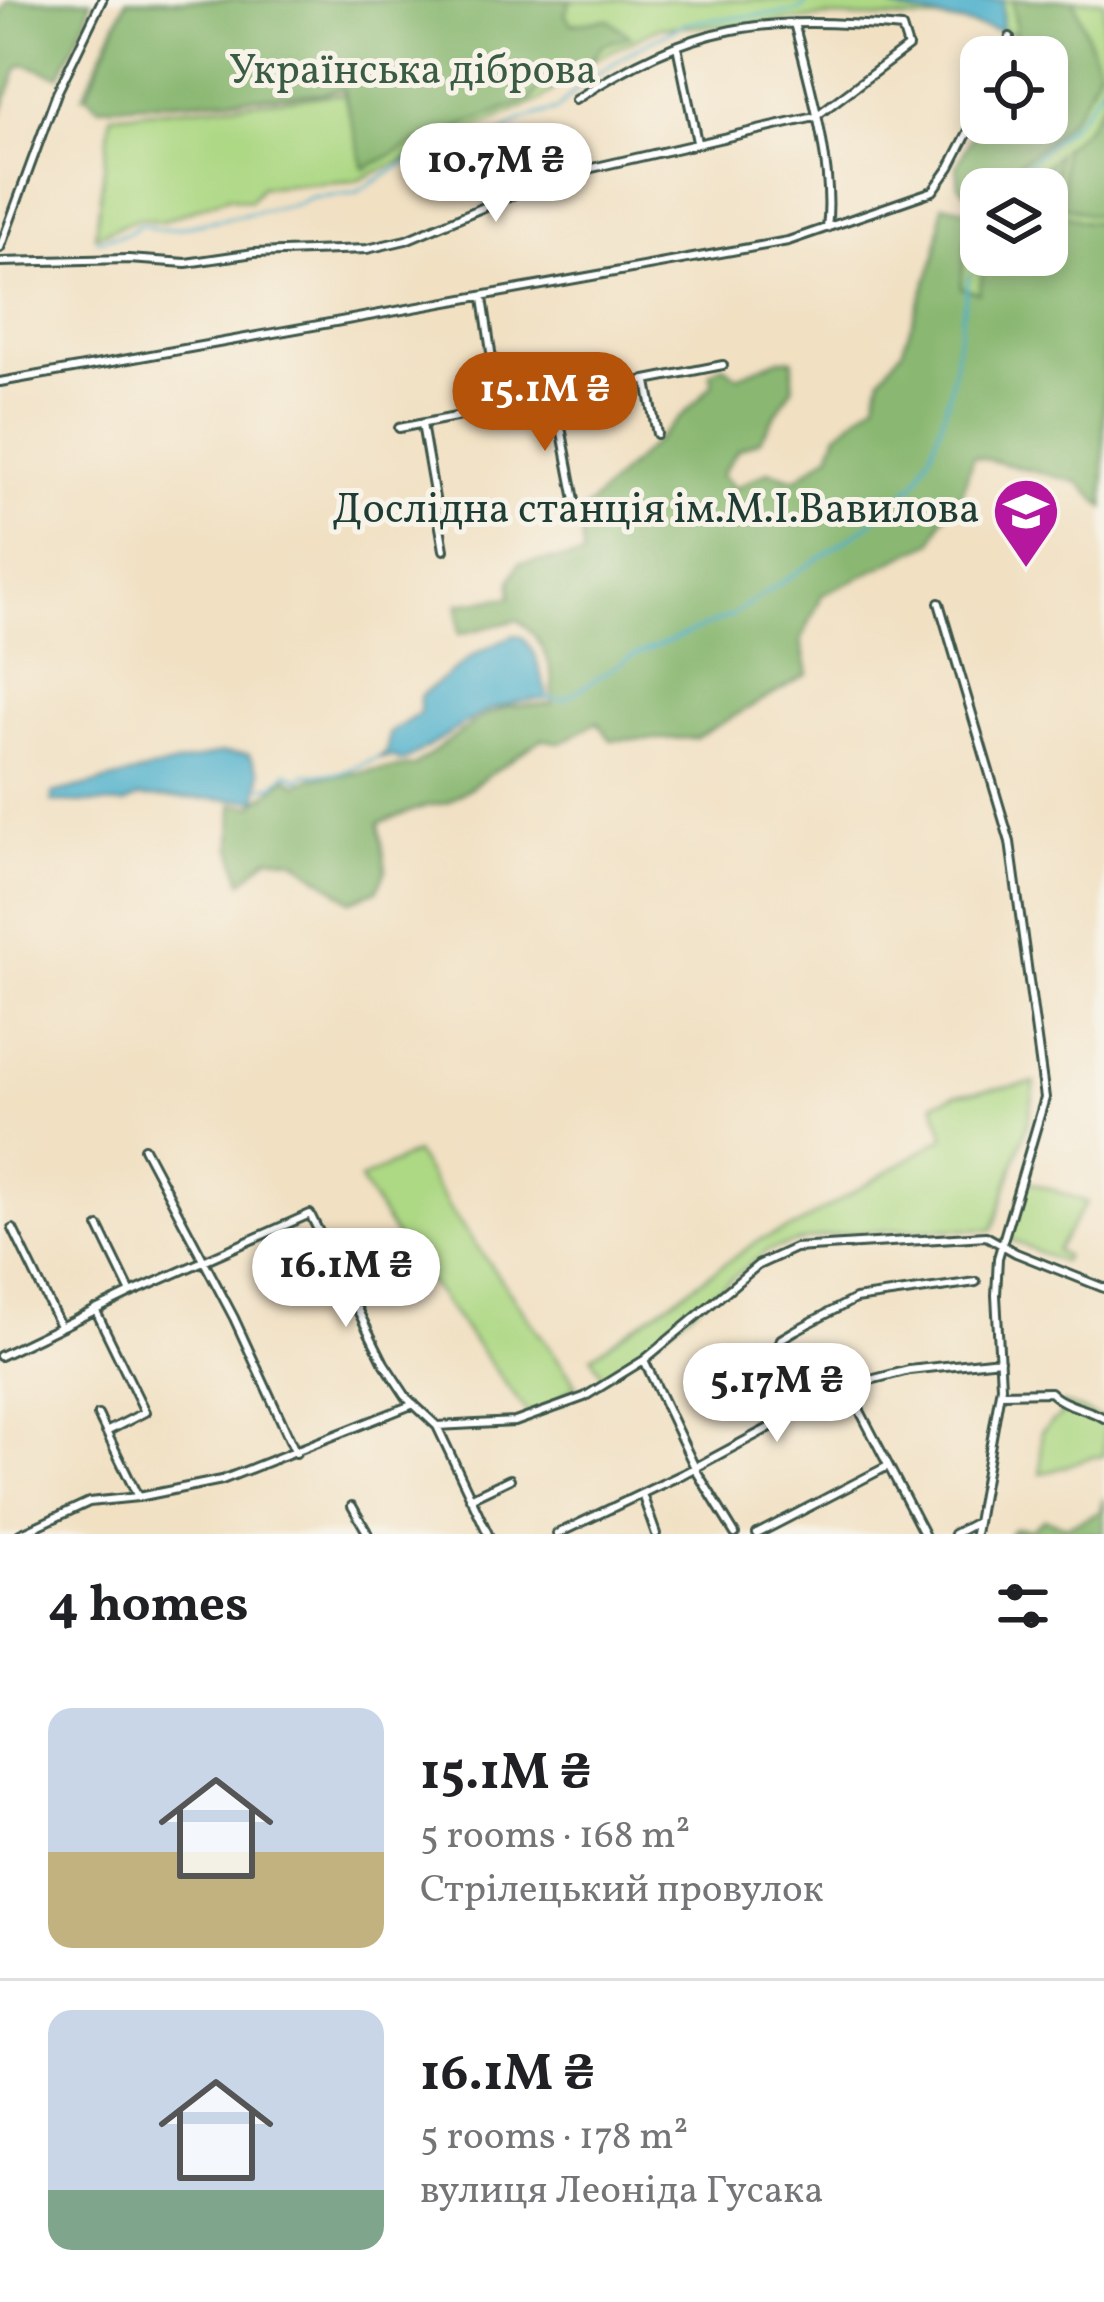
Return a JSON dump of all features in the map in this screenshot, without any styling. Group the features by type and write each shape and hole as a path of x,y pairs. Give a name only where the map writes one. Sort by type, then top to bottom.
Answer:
{"street":[{"path":"0,248 57,94 102,0"},
{"path":"794,23 828,187 827,228"},
{"path":"0,262 128,259 186,263 254,253 367,249 406,240 556,176 815,117 908,47 902,28 794,23 730,28 676,44 575,100"},
{"path":"676,44 697,142"},
{"path":"0,382 788,242 933,191 962,144"},
{"path":"483,298 494,372 506,409"},
{"path":"399,428 723,365"},
{"path":"647,382 657,434"},
{"path":"556,401 575,500"},
{"path":"422,424 445,550"},
{"path":"939,603 1010,842 1044,1082 1043,1113 1001,1245 996,1295 1000,1393 975,1534"},
{"path":"144,1148 234,1318 296,1453"},
{"path":"0,1356 310,1214 377,1351 414,1404 436,1426 488,1534"},
{"path":"99,1228 130,1293"},
{"path":"13,1229 60,1326"},
{"path":"436,1426 505,1423 542,1415 584,1397 644,1360 749,1271 788,1250 986,1236 1104,1288"},
{"path":"737,1375 774,1355 781,1339 850,1301 976,1282"},
{"path":"95,1309 146,1412 106,1432"},
{"path":"644,1360 694,1467 735,1534"},
{"path":"557,1534 847,1386 910,1370 1000,1360"},
{"path":"847,1386 924,1534"},
{"path":"1000,1393 1050,1392 1058,1400 1076,1403 1104,1418"},
{"path":"20,1534 89,1502 222,1480 414,1404"},
{"path":"98,1415 138,1497"},
{"path":"757,1534 888,1466"},
{"path":"470,1498 510,1479"},
{"path":"642,1494 656,1534"},
{"path":"352,1506 368,1534"},
{"path":"954,1534 977,1522"}],"green space":[{"path":"8,0 91,0 59,76 25,64 18,67 0,117 0,15"},
{"path":"126,0 1104,0 1104,427 931,361 960,253 960,276 1068,276 1068,168 983,168 989,144 1068,144 1068,36 1021,36 944,20 826,17 737,26 660,27 585,64 541,100 365,177 261,187 250,201 228,197 160,222 140,218 95,236 111,115 344,94 356,138 346,85 83,96"},
{"name":"Українська діброва","path":"127,0 571,0 565,14 571,24 608,19 630,36 602,45 590,61 556,71 530,100 440,139 416,143 364,169 343,89 99,107 86,95"},
{"path":"1013,0 1074,0 1099,68 1068,120 1068,36 1014,36"},
{"path":"1104,100 1104,214 1089,215 1068,207 1068,168 1063,168 1062,149 1087,126"},
{"path":"968,144 1044,144 1012,168 960,168 960,187 957,165"},
{"path":"1057,153 1056,168 1044,168"},
{"path":"943,204 960,208 961,288 979,293 982,276 1068,276 1068,216 1104,222 1104,507 1078,482 973,456 960,500 942,520 933,542 822,595 801,641 808,674 696,738 611,740 597,722 561,743 542,739 447,803 379,823 386,870 377,890 351,901 295,860 269,857 242,882 232,848 233,804 253,806 287,777 297,785 312,778 414,766 479,719 507,707 552,704 547,657 527,628 518,620 459,634 458,604 511,597 511,580 519,563 583,557 580,514 699,399 713,383 710,373 723,365 737,376 780,359 793,359 793,386 760,440 738,450 721,475 735,488 769,471 796,479 830,454 838,433 876,401 881,377 902,350 936,255"},
{"path":"1035,1083 1029,1118 993,1230 850,1233 767,1251 604,1379 592,1356 759,1240 797,1226 945,1137 934,1103 958,1094"},
{"path":"415,1153 449,1208 577,1385 564,1393 567,1401 529,1415 403,1248 360,1180"},
{"path":"1028,1181 1087,1202 1056,1250 1065,1256 1061,1262 1009,1239"},
{"path":"1062,1403 1104,1419 1104,1456 1041,1473 1041,1432 1061,1415"},
{"path":"1104,1497 1104,1534 1009,1534 1014,1528 1031,1529 1044,1519 1067,1526 1100,1512"}],"water":[{"path":"892,0 1003,0 1002,31 894,9"},
{"path":"514,635 522,637 535,654 548,699 485,712 401,762 394,757 379,758 387,751 389,733 420,713 420,696 474,655"},
{"path":"221,753 249,754 260,772 258,800 139,797 125,804 52,802 52,794"}],"waterway":[{"path":"97,240 129,233 141,224 158,230 178,228 297,204 311,197 355,193 420,155 433,150 454,152 497,137 522,120 557,110 582,84 689,22 792,12 808,0"},
{"path":"1024,168 1082,113 1104,80"},
{"path":"545,697 563,700 630,657 731,616 867,526 917,481 949,395 969,276"},
{"path":"263,787 275,785 287,772 300,780 304,774 339,774 378,758"}],"place":[{"name":"Дослідна станція ім.М.І.Вавилова","path":"1026,570"}]}
